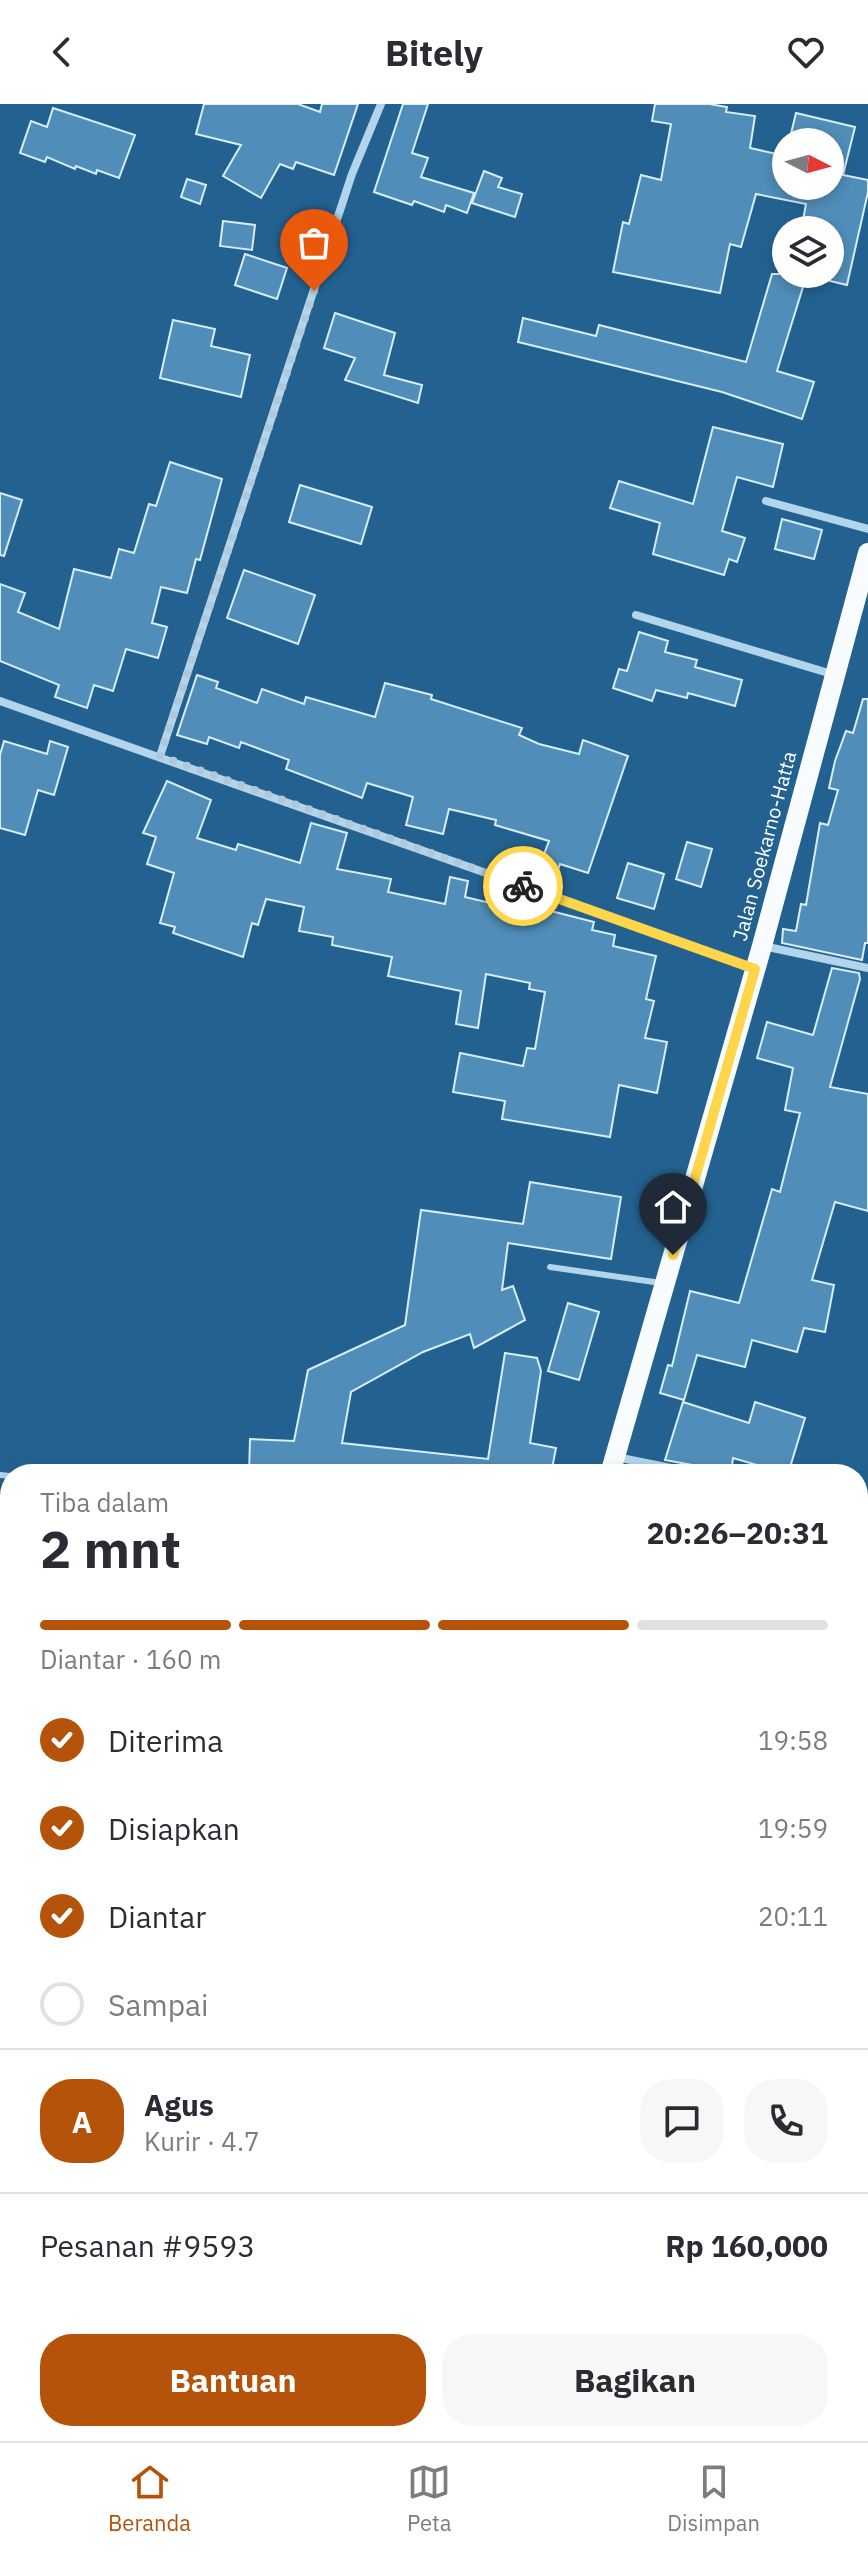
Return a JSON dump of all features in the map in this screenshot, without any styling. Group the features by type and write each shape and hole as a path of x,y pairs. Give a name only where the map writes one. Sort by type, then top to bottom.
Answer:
{"main road":[{"name":"Jalan Soekarno-Hatta","path":"612,1464 762,946 868,553"}],"street":[{"path":"160,756 352,174 381,104"},
{"path":"766,501 868,529"},
{"path":"636,615 835,675"},
{"path":"0,701 755,969"},
{"path":"762,946 868,968"}],"lane":[{"path":"550,1267 664,1284"}],"building":[{"path":"204,104 298,104 320,112 322,104 358,104 334,175 296,162 293,169 280,164 261,198 223,176 241,145 196,134"},
{"path":"403,104 428,104 412,153 428,158 421,177 474,193 467,213 446,205 444,212 414,201 412,205 374,192"},
{"path":"655,104 727,107 726,112 755,116 750,148 772,153 772,197 756,194 741,247 730,244 720,293 613,272 623,222 629,224 641,175 661,180 671,124 652,121"},
{"path":"53,108 135,135 119,178 97,170 96,174 76,166 75,169 47,157 45,162 20,153 31,121 47,127"},
{"path":"796,113 855,127 844,171 844,128 792,128"},
{"path":"484,171 502,178 498,187 522,194 515,217 472,203"},
{"path":"844,175 868,180 847,285 844,284 844,216 804,216 806,204 786,200 844,200"},
{"path":"187,179 206,185 200,204 181,197"},
{"path":"223,221 255,225 252,250 220,246"},
{"path":"245,254 287,268 277,299 235,285"},
{"path":"772,274 772,288 803,288 777,371 814,382 802,419 722,392 518,342 523,318 596,336 599,325 746,362"},
{"path":"335,313 395,333 384,375 422,385 418,403 345,380 355,358 324,348"},
{"path":"173,320 215,329 211,346 250,355 241,397 160,378"},
{"path":"713,427 783,444 773,487 737,477 722,531 745,538 737,562 729,559 724,575 653,554 660,523 610,508 619,481 693,504"},
{"path":"170,462 222,479 200,560 196,559 187,593 161,587 152,623 167,627 158,658 126,649 113,691 94,685 87,708 55,697 59,685 0,661 0,584 25,593 18,612 59,629 74,569 111,578 119,549 134,553 149,504 156,506"},
{"path":"300,485 372,507 361,544 289,522"},
{"path":"0,493 22,500 4,556 0,555"},
{"path":"782,519 822,530 814,559 775,549"},
{"path":"244,570 315,595 298,644 227,618"},
{"path":"639,632 668,641 665,652 697,660 695,667 742,680 735,706 688,693 687,698 656,690 652,701 613,688 619,669 627,671"},
{"path":"197,675 218,682 216,688 257,703 262,689 304,704 306,697 375,717 385,683 432,695 431,699 522,728 519,735 539,744 579,754 583,740 628,756 588,873 560,864 557,873 539,867 549,841 495,825 496,820 449,809 443,834 406,825 413,797 367,783 362,798 286,769 289,760 241,742 239,748 209,737 207,744 177,735"},
{"path":"863,699 868,699 868,943 865,943 862,960 782,943 783,929 796,931 801,904 806,905 820,823 828,825 838,790 829,788 835,761 846,731 853,733"},
{"path":"4,741 47,754 50,741 68,747 54,795 38,790 25,835 0,828 0,755"},
{"path":"167,781 211,800 197,838 236,850 238,844 300,863 311,823 347,833 337,869 391,879 388,892 445,904 450,877 468,881 465,897 545,916 547,910 594,922 592,930 615,935 613,946 656,956 646,999 654,1001 645,1038 667,1042 657,1093 619,1085 610,1137 502,1119 505,1101 453,1092 460,1053 523,1066 527,1048 535,1049 545,992 529,989 530,983 486,974 478,1028 456,1024 461,991 388,976 392,957 332,945 333,937 299,931 304,907 266,899 258,925 252,923 243,957 173,933 175,927 160,923 174,873 147,864 156,837 143,833"},
{"path":"687,842 712,849 701,887 676,879"},
{"path":"628,863 664,874 654,909 617,898"},
{"path":"832,968 859,973 860,979 830,1087 868,1094 868,1211 835,1202 812,1280 834,1285 825,1332 804,1328 797,1352 752,1340 745,1367 697,1355 684,1400 660,1393 668,1365 672,1366 690,1291 739,1303 772,1189 780,1192 800,1113 785,1110 793,1068 757,1058 767,1022 813,1035"},
{"path":"530,1182 621,1197 611,1259 508,1243 502,1290 513,1286 525,1320 474,1348 470,1334 423,1352 351,1392 342,1443 488,1459 505,1353 537,1358 541,1371 530,1443 556,1448 553,1464 249,1464 250,1439 294,1441 308,1370 405,1325 421,1210 523,1224"},
{"path":"568,1303 599,1312 579,1380 548,1371"},
{"path":"683,1402 749,1423 755,1402 805,1418 791,1464 754,1464 733,1458 732,1464 687,1464 665,1460"}],"way so far":[{"path":"314,291 160,756 523,886"}],"route":[{"path":"523,886 755,969 673,1255"}]}
